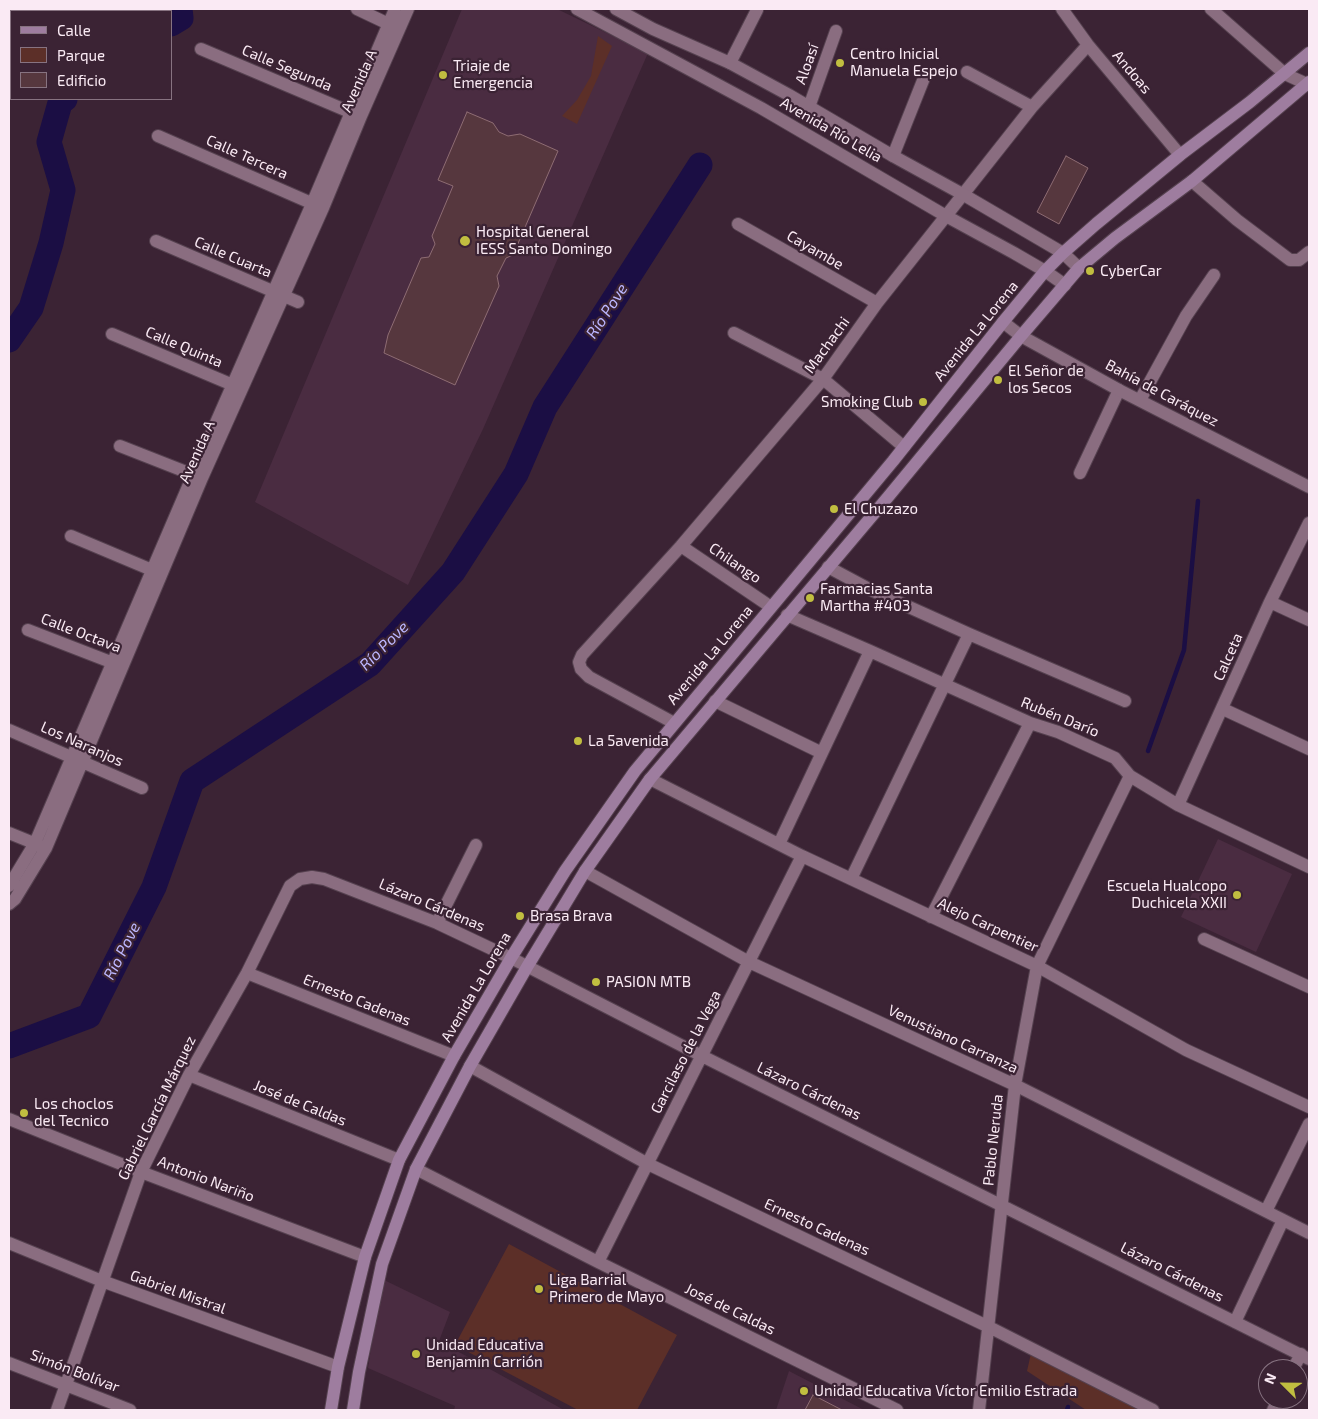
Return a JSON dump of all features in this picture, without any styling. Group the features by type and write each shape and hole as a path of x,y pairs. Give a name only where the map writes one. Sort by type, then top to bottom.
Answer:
{"main road":[{"name":"Avenida La Lorena","path":"331,1410 338,1367 365,1258 399,1160 454,1056 511,958 565,870 635,771 904,447 1045,271 1062,253 1180,155 1285,74 1309,53"},
{"path":"353,1410 359,1372 382,1264 416,1168 470,1066 585,871 650,779 1079,268 1115,238 1192,181 1309,83"}],"street":[{"path":"357,9 400,29"},
{"name":"Avenida A","path":"9,904 14,899 40,846 78,760 197,477 317,206 356,114 395,9"},
{"name":"Avenida A","path":"356,114 400,29 408,9"},
{"name":"Avenida Río Lelia","path":"578,9 644,46 712,80 946,216 1045,271 1064,285"},
{"name":"Avenida Río Lelia","path":"616,9 653,29 730,63 809,107 1062,253 1079,268"},
{"name":"Andoas","path":"1062,9 1088,45 1180,155"},
{"path":"1211,9 1285,74 1309,83"},
{"path":"730,63 756,10"},
{"name":"Aloasí","path":"809,107 836,31"},
{"name":"Machachi","path":"674,723 589,677 581,669 579,662 582,654 681,546 823,379 877,303 1032,107 1088,45"},
{"name":"Calle Segunda","path":"200,49 356,114"},
{"path":"967,72 1032,107"},
{"path":"893,156 926,73"},
{"name":"Calle Tercera","path":"158,136 317,206"},
{"path":"1192,181 1237,220 1290,260 1299,260 1309,252"},
{"name":"Cayambe","path":"738,224 877,303"},
{"name":"Calle Cuarta","path":"156,242 298,302"},
{"path":"1140,400 1186,316 1214,275"},
{"name":"Bahía de Caráquez","path":"1003,322 1021,336 1119,390 1309,488"},
{"path":"734,333 823,379 904,447"},
{"name":"Calle Quinta","path":"112,334 238,387"},
{"path":"1080,473 1119,390"},
{"path":"120,446 197,477"},
{"name":"Calceta","path":"1178,805 1270,602 1309,523"},
{"path":"71,536 157,573"},
{"name":"Chilango","path":"681,546 772,607"},
{"path":"828,567 869,589 1125,701"},
{"path":"1270,602 1309,620"},
{"name":"Rubén Darío","path":"788,615 1030,723 1058,732 1115,758 1130,776 1178,805 1309,866"},
{"name":"Calle Octava","path":"28,630 118,665"},
{"path":"851,879 969,634"},
{"path":"779,844 870,650"},
{"path":"715,701 822,753"},
{"path":"1223,708 1309,749"},
{"path":"932,917 1030,723"},
{"name":"Los Naranjos","path":"9,730 142,788"},
{"name":"Pablo Neruda","path":"979,1410 1015,1085 1037,966 1130,776"},
{"name":"Alejo Carpentier","path":"650,779 802,856 1037,966 1186,1050 1309,1107"},
{"path":"9,833 40,846"},
{"path":"437,923 476,845"},
{"name":"Avenida A","path":"9,886 40,846"},
{"name":"Garcilaso de la Vega","path":"598,1262 802,856"},
{"name":"Venustiano Carranza","path":"585,871 749,962 1015,1085 1309,1233"},
{"name":"Lázaro Cárdenas","path":"290,886 300,878 324,879 437,923 511,958 702,1056 1002,1204 1305,1357"},
{"name":"Gabriel García Márquez","path":"57,1410 141,1172 189,1075 247,973 290,886"},
{"path":"1204,939 1309,987"},
{"name":"Ernesto Cadenas","path":"247,973 454,1056"},
{"name":"Ernesto Cadenas","path":"470,1066 648,1164 989,1327 1153,1410"},
{"name":"José de Caldas","path":"189,1075 399,1160"},
{"name":"Antonio Nariño","path":"9,1119 365,1258"},
{"path":"1266,1211 1309,1124"},
{"name":"José de Caldas","path":"416,1168 598,1262 897,1410"},
{"path":"1235,1322 1283,1220"},
{"name":"Gabriel Mistral","path":"9,1243 102,1281 338,1367"},
{"name":"Simón Bolívar","path":"9,1363 130,1410"}],"shaded area":[{"name":"Hospital General IESS Santo Domingo","path":"462,9 557,9 648,53 483,429 408,585 255,502"},
{"name":"Escuela Hualcopo Duchicela XXII","path":"1218,839 1292,874 1256,952 1181,917"},
{"name":"Unidad Educativa Benjamín Carrión","path":"382,1279 450,1312 439,1341 564,1410 454,1410 455,1406 368,1368"},
{"name":"Unidad Educativa Víctor Emilio Estrada","path":"789,1371 864,1410 776,1410"}],"green space":[{"path":"598,36 612,46 577,124 562,116 577,100 591,76"},
{"name":"Liga Barrial Primero de Mayo","path":"509,1244 677,1335 637,1410 578,1410 455,1345"},
{"path":"1032,1349 1153,1410 1086,1410 1027,1371"}],"building":[{"name":"Hospital General IESS Santo Domingo","path":"467,112 493,123 499,132 508,136 520,134 558,151 513,255 506,258 497,276 499,286 455,385 384,353 388,335 421,258 429,257 435,244 432,236 453,186 438,180"},
{"path":"1066,156 1088,168 1059,224 1037,212"},
{"path":"813,1395 842,1410 805,1410"}],"waterway":[{"path":"172,23 181,18 180,9"},
{"path":"9,340 31,308 51,243 63,190 49,142 60,103 64,100"},
{"name":"Río Pove","path":"9,1046 89,1016 154,887 192,781 370,664 453,572 516,474 545,407 700,165"},
{"path":"1148,751 1184,650 1198,501"}],"place":[{"name":"Centro Inicial Manuela Espejo","path":"840,63"},
{"name":"Triaje de Emergencia","path":"443,75"},
{"name":"Hospital General IESS Santo Domingo","path":"465,241"},
{"name":"CyberCar","path":"1090,271"},
{"name":"El Señor de los Secos","path":"998,380"},
{"name":"Smoking Club","path":"923,402"},
{"name":"El Chuzazo","path":"834,509"},
{"name":"Farmacias Santa Martha #403","path":"810,598"},
{"name":"La 5avenida","path":"578,741"},
{"name":"Escuela Hualcopo Duchicela XXII","path":"1237,895"},
{"name":"Brasa Brava","path":"520,916"},
{"name":"PASION MTB","path":"596,982"},
{"name":"Los choclos del Tecnico","path":"24,1113"},
{"name":"Liga Barrial Primero de Mayo","path":"539,1289"},
{"name":"Unidad Educativa Benjamín Carrión","path":"416,1354"},
{"name":"Unidad Educativa Víctor Emilio Estrada","path":"804,1391"}]}
